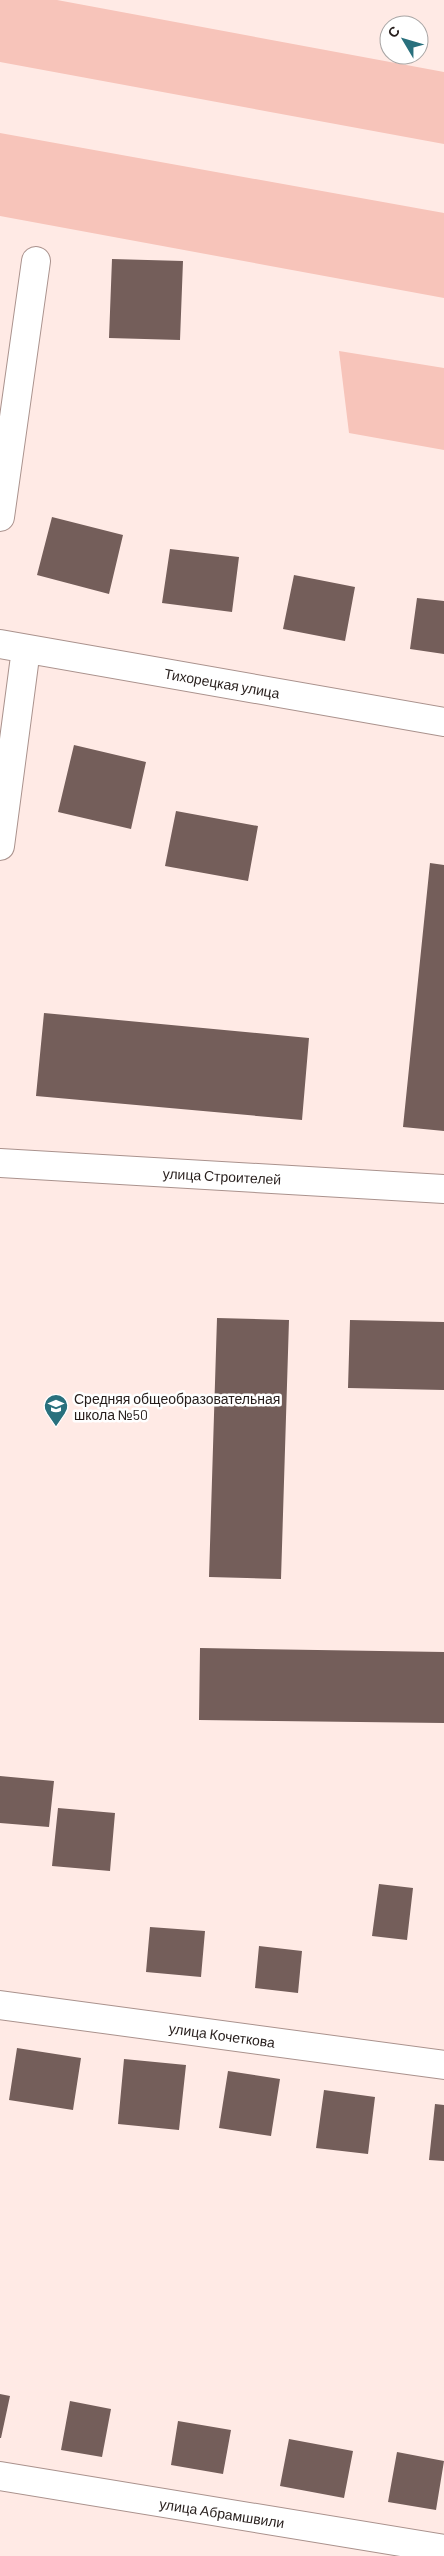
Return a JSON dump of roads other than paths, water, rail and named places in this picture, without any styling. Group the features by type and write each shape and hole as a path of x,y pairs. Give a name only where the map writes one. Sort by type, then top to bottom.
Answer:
{"street":[{"path":"0,517 36,261"},
{"path":"0,846 13,646"},
{"name":"Тихорецкая улица","path":"13,646 444,722"},
{"name":"улица Строителей","path":"0,1163 444,1189"},
{"name":"улица Кочеткова","path":"0,2005 444,2065"},
{"name":"улица Абрамшвили","path":"0,2476 444,2549"}],"place":[{"name":"Средняя общеобразовательная школа №50","path":"56,1427"}]}
